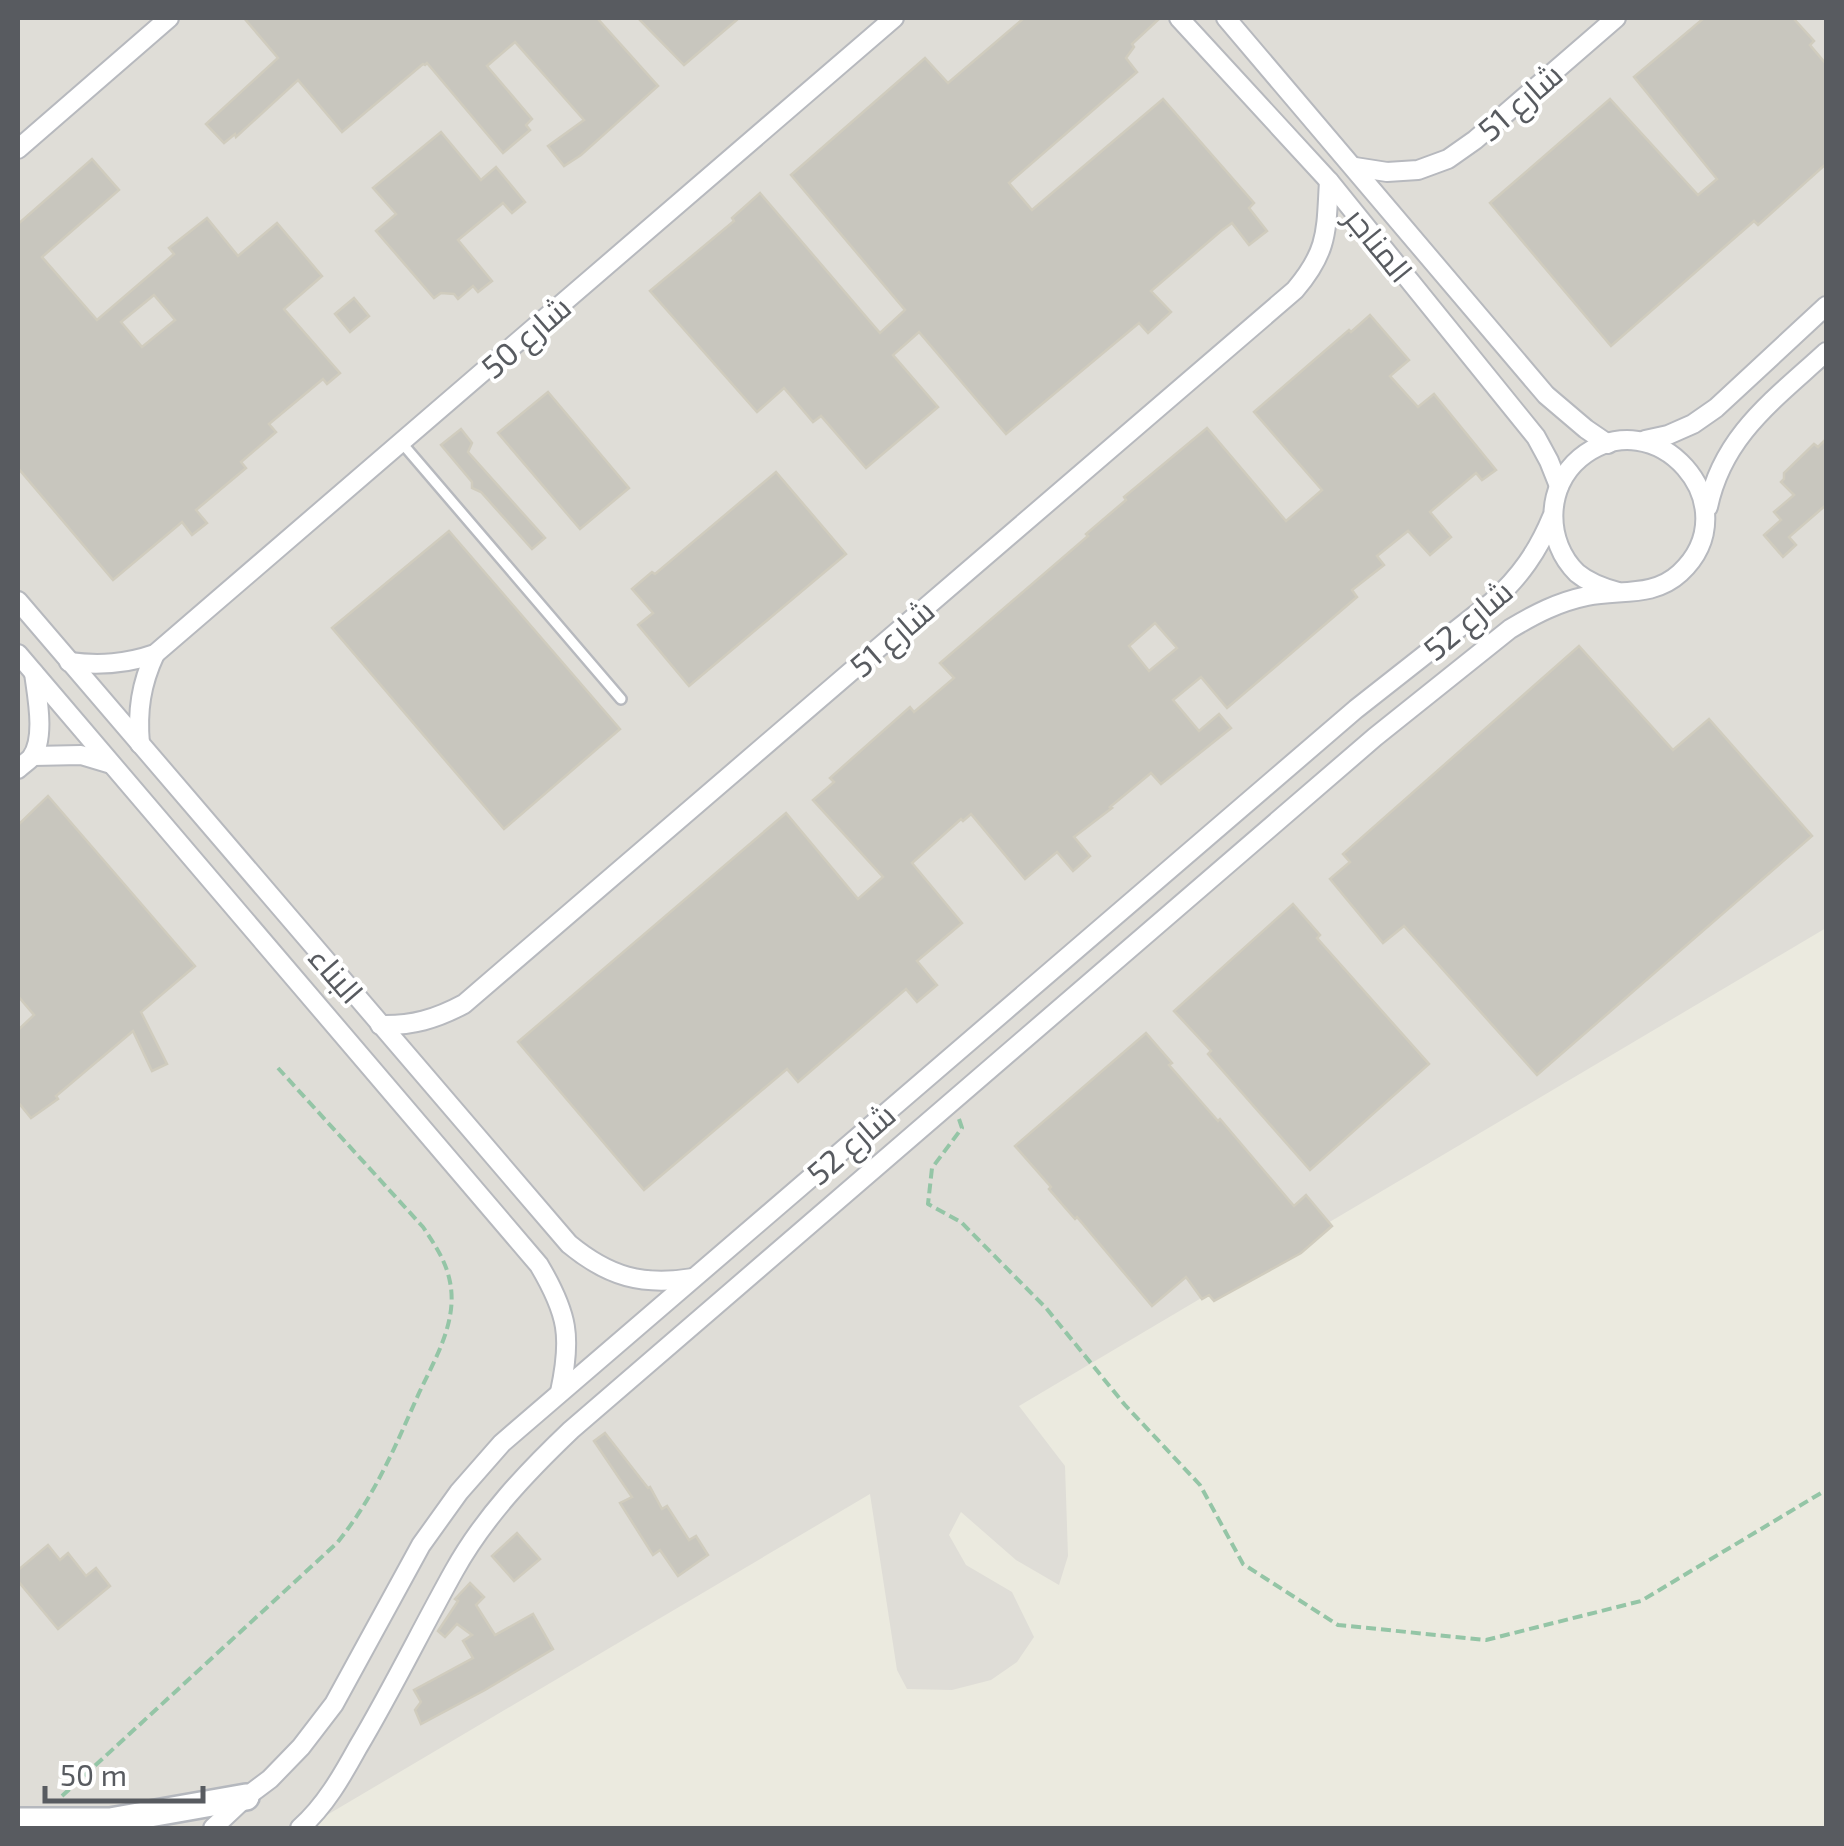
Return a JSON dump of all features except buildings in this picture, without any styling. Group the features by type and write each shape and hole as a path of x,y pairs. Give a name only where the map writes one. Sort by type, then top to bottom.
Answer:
{"street":[{"path":"18,148 169,18"},
{"name":"شارع 50","path":"69,662 113,665 155,654 894,18"},
{"name":"المناجر","path":"1179,18 1330,181 1536,437 1559,486"},
{"name":"المناجر","path":"1226,18 1546,395 1608,444"},
{"name":"شارع 51","path":"1355,167 1387,172 1418,170 1448,159 1616,18"},
{"name":"شارع 51","path":"380,1025 424,1022 464,1004 1295,290 1314,268 1324,242 1330,181"},
{"path":"1826,306 1716,408 1680,429 1640,442 1608,444 1578,459 1559,486 1552,517 1564,558 1597,586 1618,592 1660,586 1678,574 1693,558 1702,539 1712,489 1736,438 1826,352"},
{"path":"1640,442 1680,459 1694,476 1706,517"},
{"name":"شارع 52","path":"213,1828 280,1768 334,1704 413,1559 459,1492 502,1444 1356,710 1492,602 1529,564 1552,517"},
{"name":"شارع 52","path":"300,1828 318,1810 352,1758 456,1568 489,1518 528,1472 572,1430 1375,738 1510,629 1561,603 1618,592"},
{"name":"البناء","path":"18,601 570,1244 614,1274 667,1282 694,1278"},
{"name":"البناء","path":"18,654 538,1266 556,1294 566,1326 567,1360 560,1392"},
{"path":"140,744 140,698 155,654"},
{"path":"18,769 33,756 38,740 34,673"},
{"path":"33,756 81,754 112,765"},
{"path":"18,1821 110,1821 246,1797"}],"lane":[{"path":"401,442 621,699"}],"path":[{"path":"57,1801 337,1543 384,1472 451,1316 451,1284 442,1253 423,1227 278,1068"},
{"path":"955,1100 962,1128 932,1168 928,1204 961,1222 1046,1308 1125,1405 1200,1485 1244,1564 1338,1625 1486,1640 1641,1601 1826,1490"}],"shaded area":[{"path":"18,18 1826,18 1826,928 1019,1406 1065,1466 1068,1556 1059,1585 1016,1560 961,1512 949,1535 966,1565 1012,1592 1034,1637 1017,1662 991,1680 952,1690 907,1689 897,1670 870,1494 305,1828 18,1828"}]}
